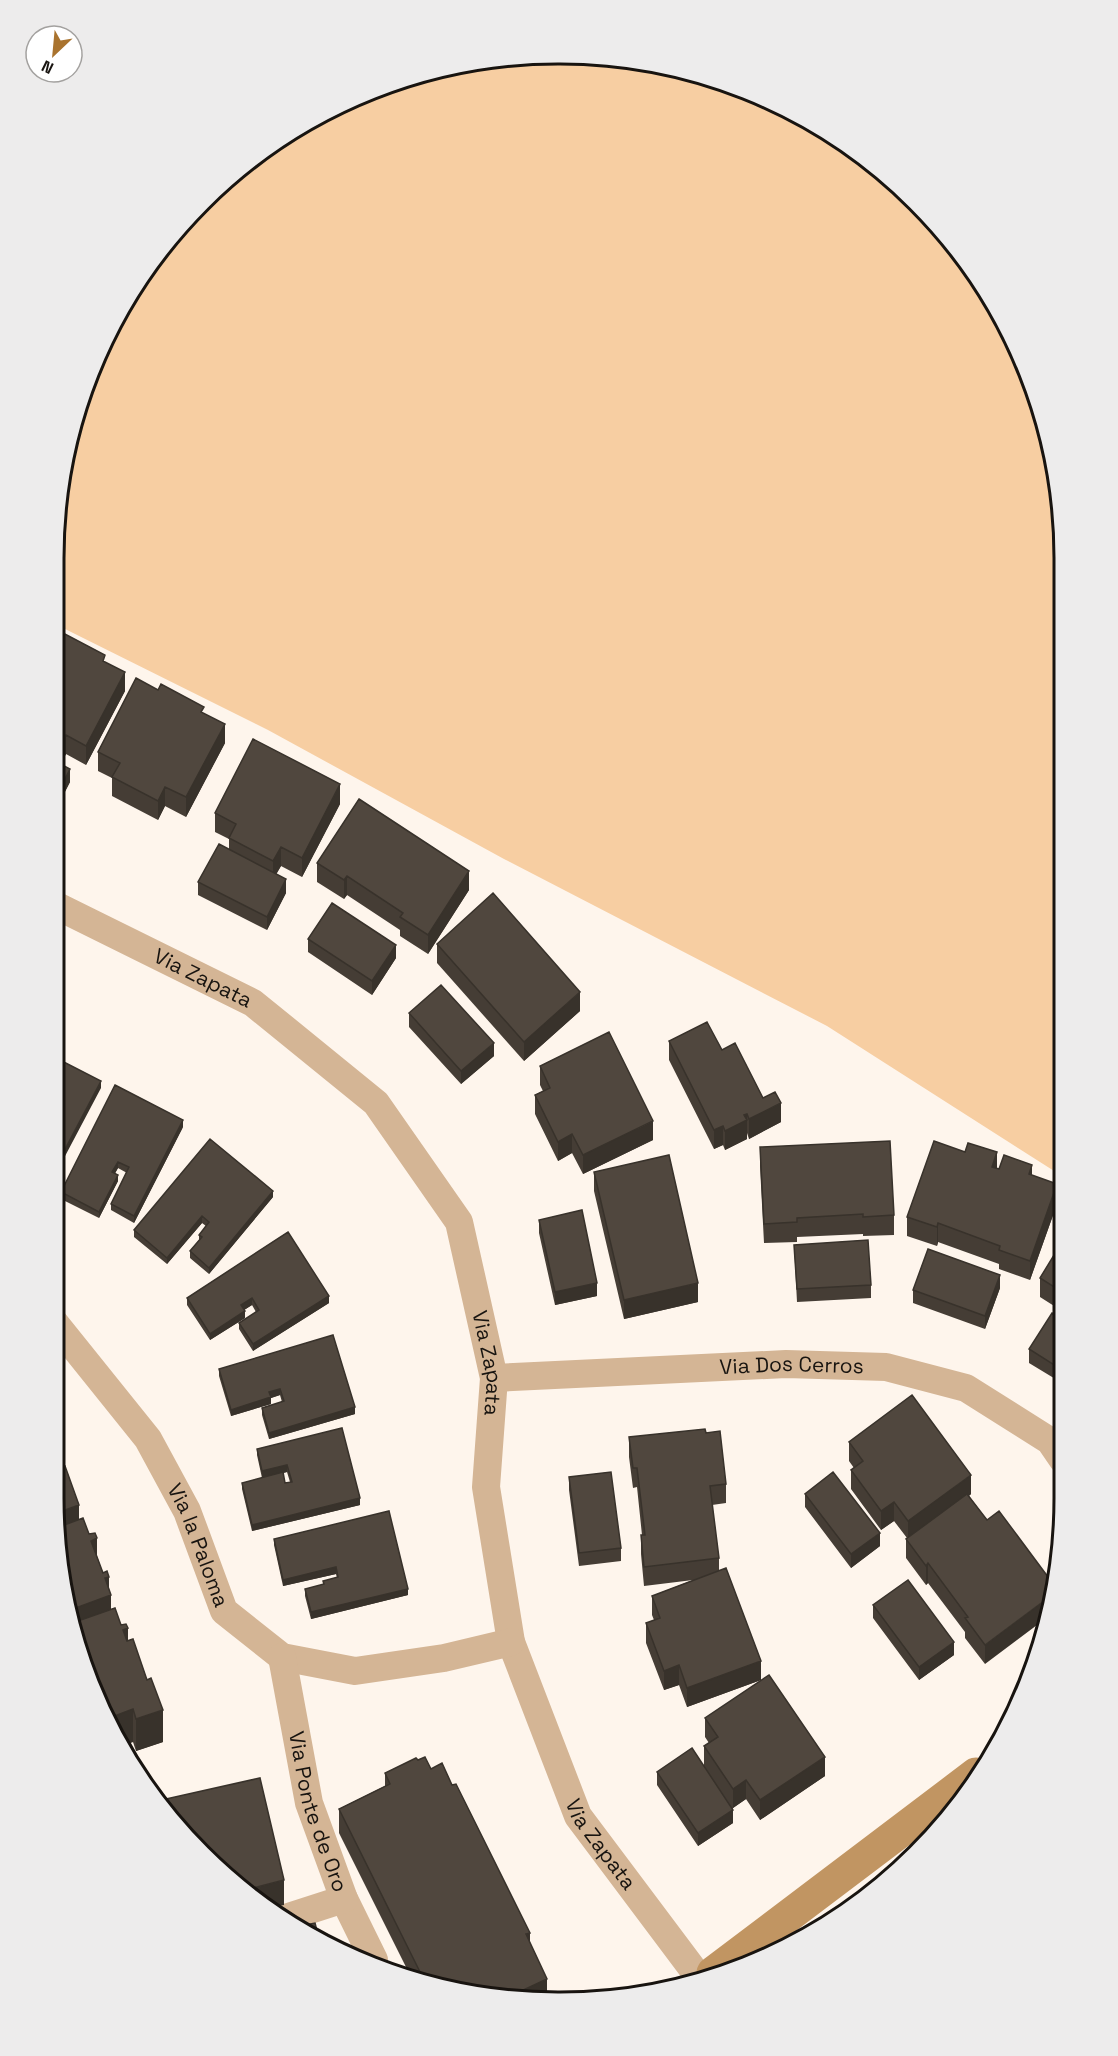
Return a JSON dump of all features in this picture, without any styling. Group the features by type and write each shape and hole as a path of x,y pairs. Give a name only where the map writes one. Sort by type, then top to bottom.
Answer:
{"main road":[{"path":"729,1961 959,1787"}],"street":[{"name":"Via Zapata","path":"64,909 253,1003 376,1103 459,1222 494,1378 486,1487 511,1642 578,1815 695,1972"},
{"name":"Via la Paloma","path":"64,1334 148,1439 187,1511 224,1611 282,1657 355,1671 444,1658 511,1642"},
{"name":"Via Dos Cerros","path":"494,1378 786,1364 886,1367 966,1388 1050,1441 1054,1447"},
{"name":"Via Ponte de Oro","path":"282,1657 309,1803 344,1899 371,1954"},
{"path":"295,1915 344,1899"}],"shaded area":[{"path":"559,64 624,69 687,81 778,115 834,148 860,167 909,209 931,233 970,284 1003,340 1037,431 1049,494 1054,559 1054,1171 827,1026 504,859 268,730 64,628 66,527 69,494 81,431 115,340 148,284 187,233 233,187 284,148 312,131 370,102 431,81 463,74"}],"building":[{"path":"64,634 105,655 103,661 125,672 86,746 66,735 64,738"},
{"path":"136,678 158,690 161,684 204,707 201,712 225,724 186,797 165,787 158,801 112,777 120,763 98,752"},
{"path":"253,739 340,784 302,858 281,847 273,861 229,838 236,824 215,813"},
{"path":"64,766 70,769 64,781"},
{"path":"359,799 469,871 428,935 400,917 403,913 347,876 344,880 317,863"},
{"path":"219,844 286,879 267,917 198,882"},
{"path":"493,893 580,992 524,1042 437,944"},
{"path":"332,903 396,945 372,981 308,939"},
{"path":"441,985 494,1043 461,1071 409,1013"},
{"path":"707,1022 722,1050 735,1043 763,1098 775,1092 781,1103 749,1119 747,1114 744,1115 747,1120 725,1131 723,1126 714,1130 669,1041"},
{"path":"609,1032 653,1121 583,1155 572,1134 558,1142 535,1095 550,1088 540,1066"},
{"path":"64,1062 101,1081 64,1151"},
{"path":"115,1085 183,1120 134,1216 111,1204 129,1167 118,1162 112,1172 118,1175 99,1212 64,1194 64,1186"},
{"path":"210,1139 273,1191 209,1268 190,1251 202,1237 199,1235 209,1222 202,1216 167,1258 134,1230"},
{"path":"890,1141 894,1215 863,1217 863,1214 797,1218 797,1222 764,1224 760,1147"},
{"path":"934,1141 965,1152 968,1143 997,1152 992,1167 999,1169 1004,1155 1032,1165 1029,1174 1054,1183 1054,1193 1030,1261 999,1250 1000,1246 938,1223 937,1227 907,1217"},
{"path":"669,1155 698,1283 624,1300 594,1172"},
{"path":"582,1210 597,1283 555,1292 539,1220"},
{"path":"288,1232 329,1296 253,1344 239,1323 259,1310 252,1298 241,1305 245,1311 210,1334 187,1298"},
{"path":"868,1240 871,1285 797,1289 794,1245"},
{"path":"928,1249 1000,1275 985,1316 913,1290"},
{"path":"1054,1255 1054,1287 1040,1278"},
{"path":"1052,1313 1054,1314 1054,1365 1029,1349"},
{"path":"333,1335 355,1407 269,1433 262,1408 284,1401 280,1389 269,1392 271,1397 231,1410 219,1369"},
{"path":"912,1395 971,1475 908,1521 894,1502 881,1511 851,1470 863,1461 849,1442"},
{"path":"342,1428 360,1498 252,1525 242,1483 283,1472 285,1483 292,1482 287,1465 262,1471 257,1449"},
{"path":"705,1429 706,1433 720,1431 726,1484 710,1486 719,1558 644,1567 641,1535 645,1535 637,1468 633,1468 629,1437"},
{"path":"64,1466 79,1505 65,1510 64,1497"},
{"path":"611,1472 621,1548 579,1553 569,1477"},
{"path":"833,1472 880,1533 851,1554 805,1494"},
{"path":"967,1494 987,1520 999,1511 1047,1575 1042,1603 985,1645 965,1618 968,1617 928,1563 926,1566 906,1539"},
{"path":"389,1511 408,1589 311,1612 305,1589 338,1577 336,1567 283,1580 274,1539"},
{"path":"83,1518 89,1534 95,1533 97,1538 91,1541 103,1573 107,1571 109,1577 105,1578 111,1595 77,1607 69,1562 66,1524"},
{"path":"726,1568 761,1661 687,1688 679,1665 664,1671 646,1623 660,1618 652,1596"},
{"path":"908,1580 954,1642 919,1667 873,1605"},
{"path":"115,1608 121,1625 126,1624 128,1628 123,1630 127,1641 133,1639 147,1680 151,1678 163,1710 136,1719 133,1709 115,1716 91,1656 80,1620"},
{"path":"769,1675 825,1757 760,1800 746,1780 733,1789 704,1746 718,1737 705,1718"},
{"path":"692,1748 733,1810 698,1833 657,1772"},
{"path":"425,1757 431,1769 442,1763 452,1785 456,1784 530,1933 526,1934 547,1979 524,1990 463,1982 420,1971 339,1809 390,1784 385,1773 416,1758 418,1760"},
{"path":"260,1778 284,1880 256,1887 209,1847 168,1799"}]}
